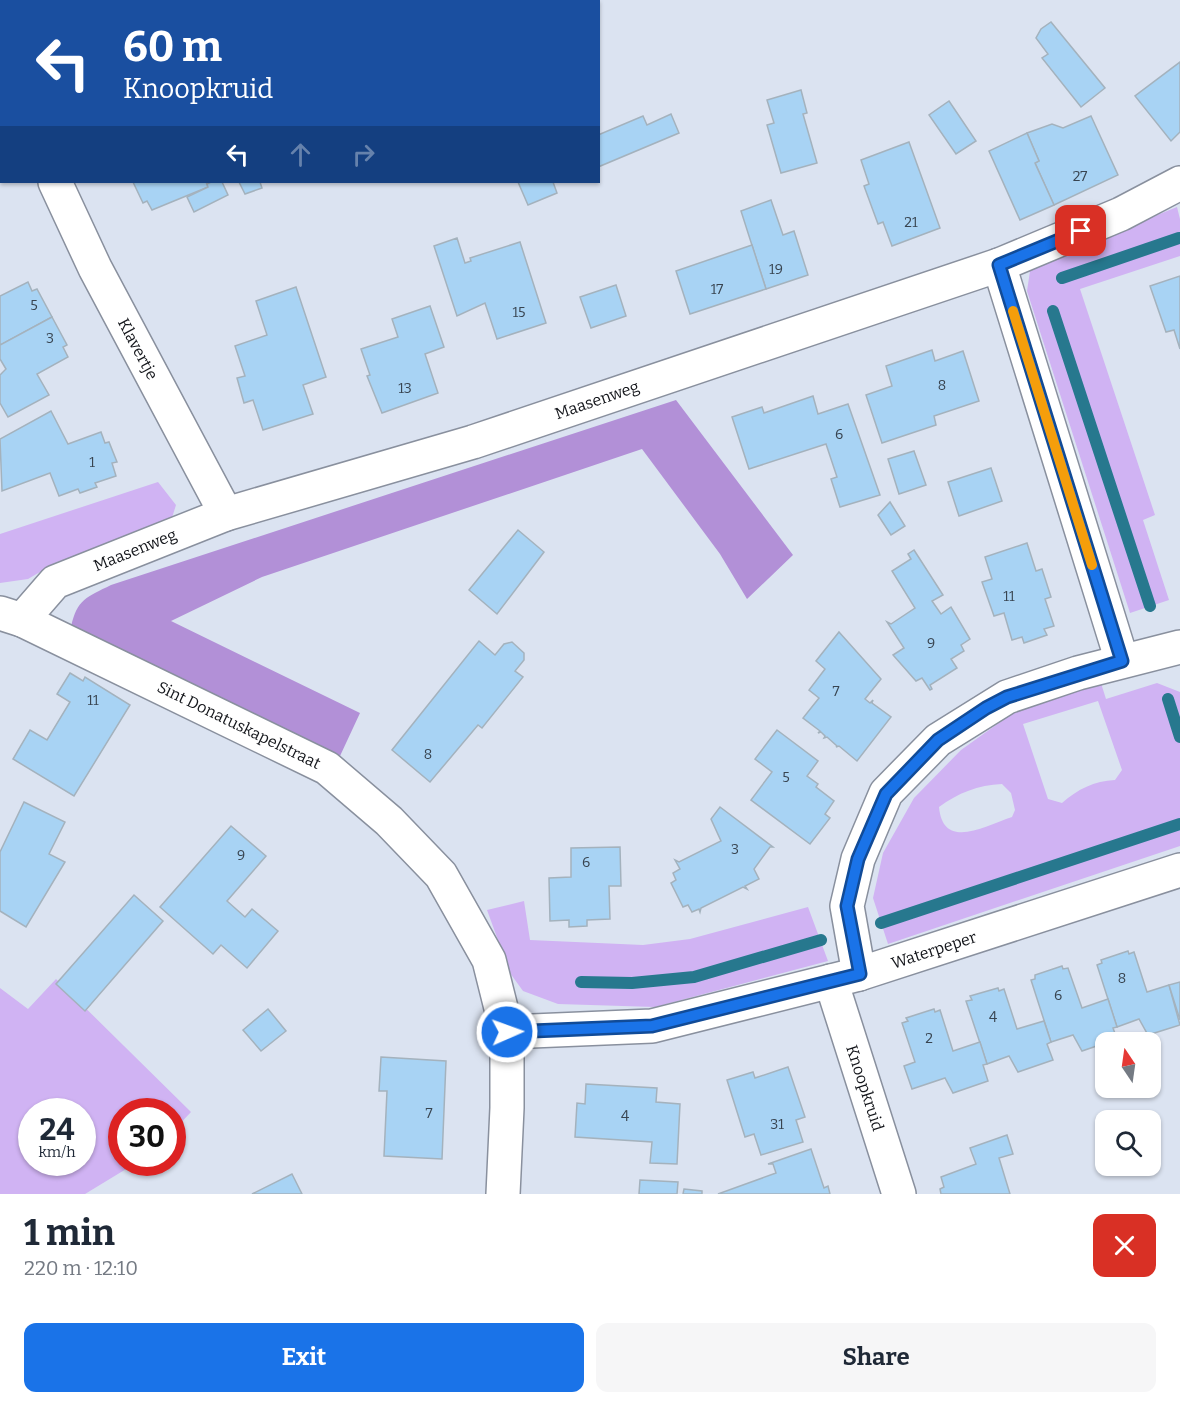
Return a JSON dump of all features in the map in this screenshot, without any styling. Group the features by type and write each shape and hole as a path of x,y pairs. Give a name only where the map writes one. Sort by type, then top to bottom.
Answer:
{"street":[{"name":"Klavertje","path":"55,183 95,268 226,514"},
{"name":"Maasenweg","path":"11,616 55,582 226,514 473,442 999,265 1121,214 1180,183"},
{"path":"999,265 1122,661"},
{"name":"Sint Donatuskapelstraat","path":"11,616 327,768 388,820 441,875 489,960 507,1032 507,1108 503,1194"},
{"name":"Knoopkruid","path":"899,1194 845,977 847,906 858,859 886,794 938,740 1000,700 1078,673 1180,647"},
{"name":"Waterpeper","path":"507,1032 652,1026 845,977 1180,870"}],"shaded area":[{"path":"1177,207 1180,219 1180,256 1080,289 1155,515 1143,520 1169,600 1130,613 1027,291 1030,271 1054,257"},
{"path":"676,400 793,555 747,599 720,554 642,449 262,577 171,621 360,713 340,756 71,627 76,610 84,600 111,585"},
{"path":"158,482 176,505 170,524 57,562 28,579 0,583 0,534"},
{"path":"1100,680 1106,699 1157,683 1180,692 1180,846 888,944 873,898 883,853 914,798 961,750 1017,710","holes":["1098,701 1122,770 1115,780 1087,787 1062,803 1048,799 1023,724","1002,784 1011,793 1015,810 1012,817 967,832 957,832 948,828 942,820 939,807 946,802 977,788"]},
{"path":"524,901 530,940 643,945 690,939 808,907 828,961 655,1007 558,1004 523,991 510,973 487,910"},
{"path":"56,979 177,1098 108,1098 108,1176 115,1176 85,1194 0,1194 0,988 28,1009"},
{"path":"186,1107 191,1112 186,1117"}],"building":[{"path":"1051,22 1105,88 1081,107 1042,58 1048,54 1036,38 1041,29"},
{"path":"1180,62 1180,132 1171,141 1135,96"},
{"path":"801,90 807,113 803,114 817,163 781,173 767,125 774,123 767,100"},
{"path":"949,101 976,141 956,154 929,115"},
{"path":"671,114 679,133 600,166 600,134 643,116 647,125"},
{"path":"1091,116 1118,175 1054,205 1035,163 1039,161 1027,133 1052,124 1063,128"},
{"path":"1027,133 1039,161 1035,163 1054,205 1020,220 989,151"},
{"path":"909,142 940,228 892,246 883,222 878,224 864,186 869,184 861,160"},
{"path":"133,183 206,183 208,187 152,210 147,201 143,203"},
{"path":"222,183 228,195 194,212 187,197 208,187 207,184"},
{"path":"240,183 260,183 262,188 245,194"},
{"path":"518,183 553,183 557,193 528,205"},
{"path":"771,200 783,235 794,231 808,275 766,289 741,211"},
{"path":"457,238 465,263 471,261 470,258 520,242 546,323 497,339 485,303 457,316 434,246"},
{"path":"752,245 766,289 690,314 676,271"},
{"path":"1180,276 1180,349 1174,330 1166,332 1150,286"},
{"path":"28,282 32,291 37,289 52,317 0,345 0,296"},
{"path":"616,285 626,316 591,328 580,297"},
{"path":"296,287 326,377 303,385 313,414 263,430 253,400 244,403 237,378 245,376 235,346 267,335 256,301"},
{"path":"430,306 444,347 425,354 438,393 382,413 367,376 370,375 361,349 398,337 392,319"},
{"path":"52,317 67,345 63,347 68,357 37,374 49,395 8,417 0,403 0,375 6,369 0,359 0,345"},
{"path":"932,350 935,361 963,351 979,401 934,416 936,425 882,443 866,395 892,386 886,366"},
{"path":"813,396 818,414 848,404 880,495 840,507 831,479 837,477 826,444 749,469 732,417 762,407 764,413"},
{"path":"51,411 68,444 101,432 105,443 109,442 117,462 112,463 116,476 95,483 97,487 80,493 78,489 59,496 50,473 2,491 0,439"},
{"path":"914,451 926,485 899,494 888,459"},
{"path":"991,468 1002,501 959,516 948,482"},
{"path":"890,502 905,526 891,535 878,515"},
{"path":"518,530 544,552 497,614 469,590"},
{"path":"1027,543 1036,571 1042,569 1051,597 1045,599 1054,626 1044,629 1047,635 1024,643 1022,637 1012,640 1004,613 994,616 982,582 992,579 985,557"},
{"path":"914,550 943,595 932,601 941,614 951,607 970,639 961,645 964,651 951,659 957,668 930,685 932,689 930,690 922,678 916,681 893,655 904,648 887,622 891,624 915,608 892,571 911,559 908,554"},
{"path":"839,632 881,679 865,699 870,703 873,700 872,703 891,717 857,761 839,746 836,747 827,737 824,738 821,732 818,733 820,731 803,718 819,698 809,690 825,669 816,661"},
{"path":"479,641 495,655 504,644 512,642 524,653 524,660 515,671 523,677 482,728 478,725 430,782 392,750"},
{"path":"70,673 83,681 85,677 130,705 74,796 13,759 30,730 47,740 70,702 57,694"},
{"path":"777,730 818,761 807,776 818,784 816,787 834,801 825,814 830,818 810,844 751,800 772,772 755,759"},
{"path":"24,802 65,822 49,854 65,862 26,927 0,911 0,852"},
{"path":"720,807 773,847 770,847 754,869 759,879 745,886 747,889 743,887 701,908 700,912 699,909 692,912 688,905 683,907 671,883 676,880 673,873 680,869 675,860 679,862 721,841 711,819"},
{"path":"231,826 266,856 227,901 245,917 252,909 278,931 247,968 221,945 213,954 160,907"},
{"path":"620,847 621,886 609,886 610,919 587,920 587,926 569,927 569,920 550,921 549,878 571,877 571,848"},
{"path":"134,895 163,921 85,1011 56,984"},
{"path":"1128,951 1129,954 1134,952 1147,992 1169,985 1180,1025 1158,1032 1146,1032 1139,1019 1117,1027 1097,965 1102,963 1101,960"},
{"path":"1062,966 1063,969 1068,968 1082,1008 1108,999 1117,1027 1113,1028 1114,1032 1095,1032 1095,1047 1082,1051 1073,1035 1051,1042 1031,980 1035,979 1035,975"},
{"path":"1180,982 1180,1020 1169,985"},
{"path":"998,988 999,991 1004,989 1017,1029 1044,1021 1051,1042 1047,1044 1053,1060 1018,1072 1009,1056 987,1064 966,1001 972,1000 970,996"},
{"path":"268,1009 286,1031 261,1051 243,1030"},
{"path":"934,1009 935,1012 940,1010 953,1051 980,1042 987,1064 983,1065 988,1081 953,1093 945,1078 912,1089 904,1066 915,1062 902,1023 908,1021 906,1018"},
{"path":"381,1057 446,1061 442,1159 384,1156 387,1091 379,1091"},
{"path":"788,1067 805,1117 796,1120 803,1142 761,1155 754,1134 745,1137 727,1080 753,1072 755,1078"},
{"path":"586,1084 657,1088 656,1102 680,1104 677,1164 650,1163 652,1142 575,1137 577,1103 585,1104"},
{"path":"1007,1135 1013,1154 999,1158 1010,1194 941,1194 940,1189 944,1187 941,1177 976,1164 970,1148"},
{"path":"811,1149 824,1188 828,1186 830,1194 718,1194 776,1173 773,1164 768,1164"},
{"path":"292,1174 302,1194 252,1194"},
{"path":"640,1180 678,1182 677,1194 639,1194"},
{"path":"684,1189 702,1191 702,1194 683,1194"}],"waterway":[{"path":"1062,278 1179,238"},
{"path":"1053,311 1150,606"},
{"path":"1168,699 1180,737"},
{"path":"881,923 1180,824"},
{"path":"581,982 632,983 694,977 821,940"}],"slow traffic":[{"path":"1013,311 1092,565"}],"route":[{"path":"507,1032 652,1026 860,974 847,906 858,859 886,794 938,740 986,708 1007,697 1122,661 999,265 1081,231"}]}
